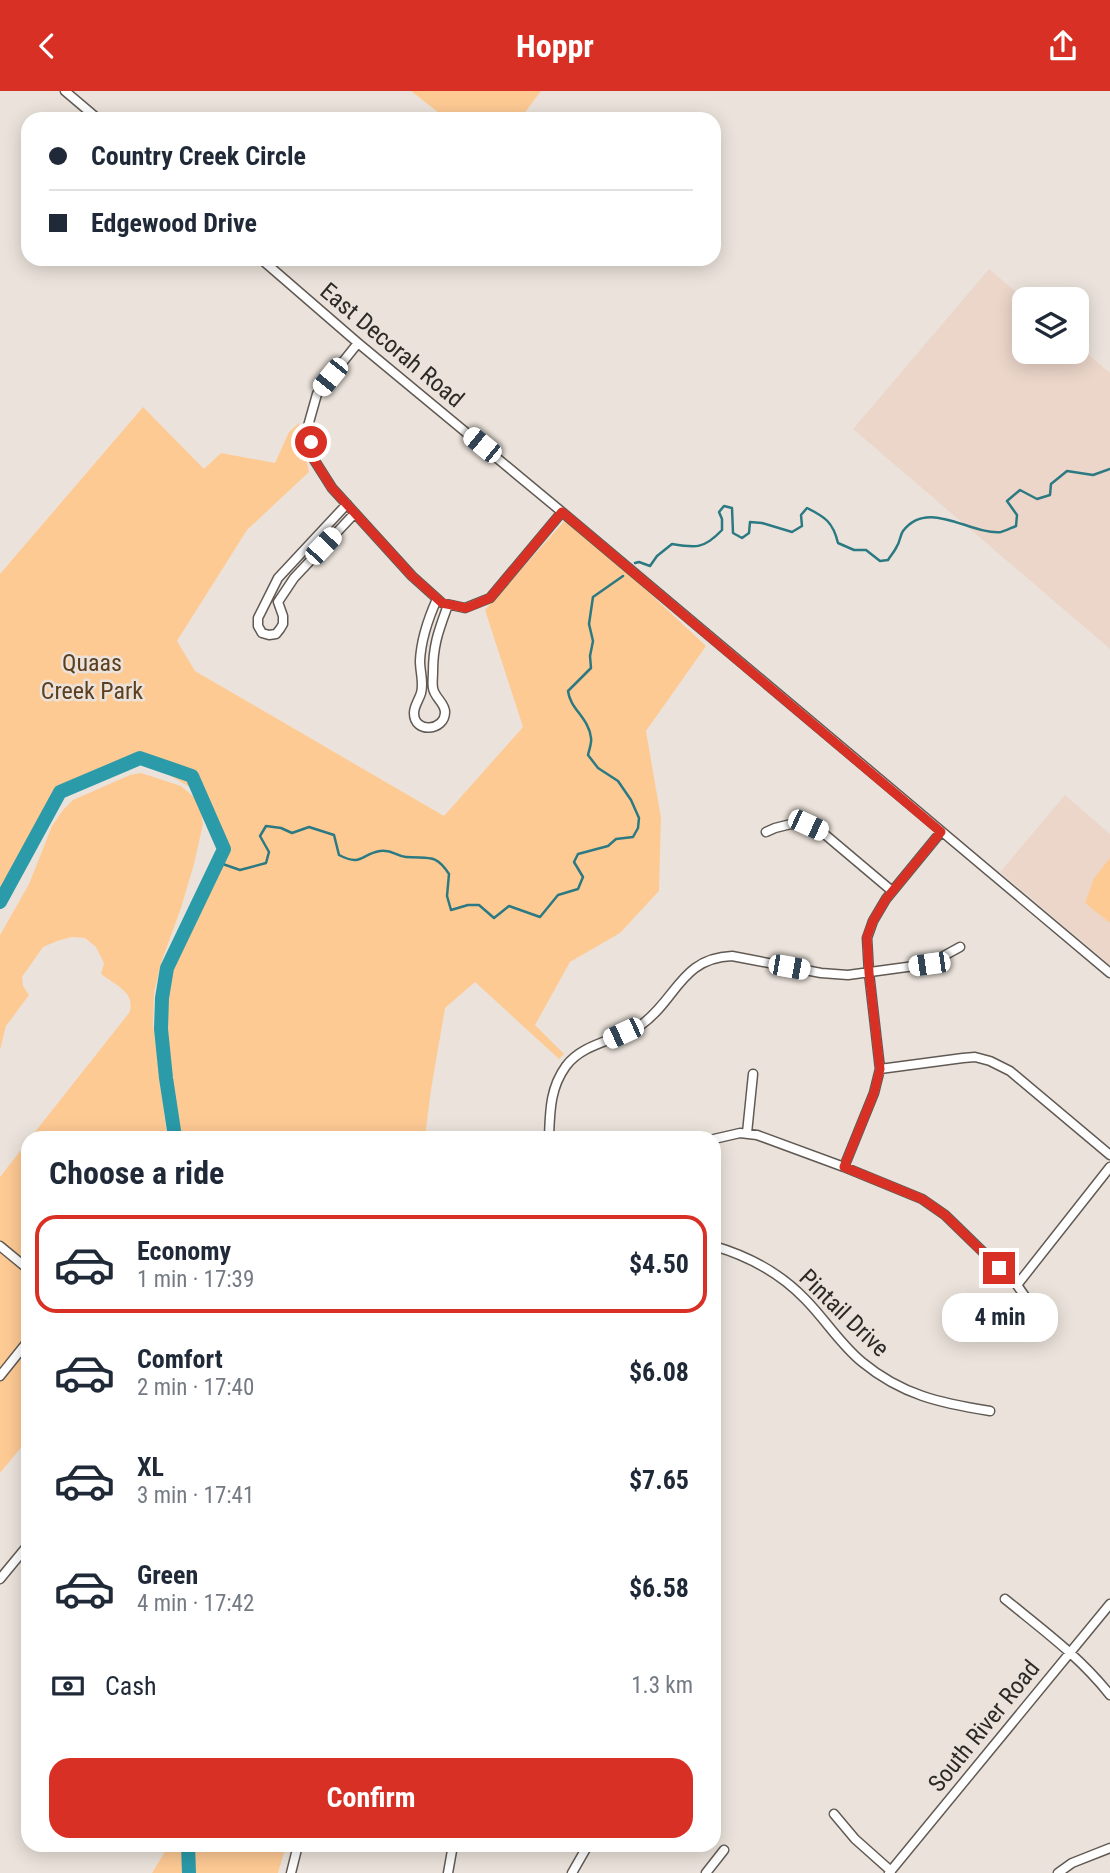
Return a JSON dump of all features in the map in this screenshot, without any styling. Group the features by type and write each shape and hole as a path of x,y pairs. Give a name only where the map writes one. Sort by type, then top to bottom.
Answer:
{"street":[{"path":"65,91 90,112"},
{"name":"East Decorah Road","path":"269,266 1110,973"},
{"path":"358,343 317,394 308,426 313,458 332,488 412,576 437,599 448,605 466,608 490,598 562,512"},
{"path":"347,504 278,578 258,618 262,633 269,635 280,629 283,624 278,602 281,595 355,513"},
{"path":"437,599 423,638 420,663 421,694 414,710 414,719 420,726 429,729 443,719 445,711 433,688 433,660 434,642 448,605"},
{"path":"766,832 791,824 808,825 822,832 892,891"},
{"path":"844,1167 874,1093 880,1069 867,937 873,921 892,891 941,832"},
{"path":"549,1131 550,1104 557,1080 569,1062 587,1049 640,1025 700,963 732,956 821,973 848,975 929,964 960,947"},
{"path":"880,1069 975,1057 990,1061 1010,1071 1110,1155"},
{"path":"747,1133 753,1074"},
{"path":"721,1137 747,1133 844,1167 922,1199 945,1215 1017,1285 1046,1328"},
{"path":"1017,1285 1110,1167"},
{"path":"0,1246 21,1263"},
{"name":"Pintail Drive","path":"721,1248 765,1267 804,1297 862,1362 903,1389 943,1403 990,1411"},
{"path":"0,1376 21,1350"},
{"path":"0,1579 21,1554"},
{"path":"1005,1599 1093,1673 1110,1695"},
{"name":"South River Road","path":"890,1872 1110,1604"},
{"path":"834,1814 855,1839 890,1872"},
{"path":"1058,1873 1072,1863 1110,1848"},
{"path":"706,1873 724,1850"},
{"path":"291,1873 296,1852"},
{"path":"448,1873 452,1852"},
{"path":"572,1873 584,1852"}],"shaded area":[{"path":"989,269 1012,289 1012,364 1089,364 1089,355 1110,373 1110,649 853,429"},
{"path":"1065,795 1110,834 1110,965 1000,872"}],"green space":[{"path":"411,91 541,91 525,112 438,112"},
{"name":"Quaas Creek Park","path":"143,407 204,469 221,453 275,463 289,432 299,423 309,472 247,530 177,641 195,671 444,816 523,727 485,610 568,517 706,646 646,731 661,818 659,891 620,933 570,962 535,1025 564,1054 559,1059 475,982 445,1008 426,1131 174,1131 161,1029 167,968 224,849 193,789 141,758 60,792 0,902 0,574"},
{"path":"141,773 181,786 194,797 203,824 194,864 161,963 154,993 153,1024 166,1131 36,1131 129,1013 130,1000 123,990 101,974 104,963 96,947 85,938 72,937 57,941 43,947 22,977 23,986 29,995 6,1026 0,1050 0,935 29,884 52,826 63,810 73,800 130,775"},
{"path":"1110,858 1110,923 1085,903 1094,878"},
{"path":"21,1150 21,1448 0,1473 0,1177"},
{"path":"165,1852 284,1852 278,1873 152,1873"}],"waterway":[{"path":"635,563 650,566 657,556 672,544 699,546 710,541 722,530 719,512 724,506 732,508 733,533 742,538 749,533 750,522 792,532 802,526 801,515 807,508 827,521 834,530 838,543 854,550 866,550 880,561 888,560 903,531 913,522 937,518 1001,532 1016,526 1017,515 1007,501 1020,490 1037,499 1050,495 1051,484 1067,471 1093,475 1110,469"},
{"path":"217,862 240,870 266,863 269,852 260,836 266,826 292,833 309,827 334,835 339,855 352,860 384,851 435,860 449,874 447,896 451,910 479,905 494,918 509,906 540,917 558,895 578,889 583,877 574,862 578,854 608,846 616,839 633,837 638,828 639,818 618,781 598,768 588,755 590,731 572,703 568,691 591,668 593,641 589,624 593,597 623,576"},
{"path":"0,902 60,792 140,758 192,776 224,849 167,968 161,1029 174,1131"},
{"path":"188,1852 189,1873"}],"route":[{"path":"311,442 313,458 332,488 412,576 442,603 466,608 490,598 562,512 941,832 886,899 867,937 880,1069 874,1093 844,1167 922,1199 945,1215 999,1268"}]}
